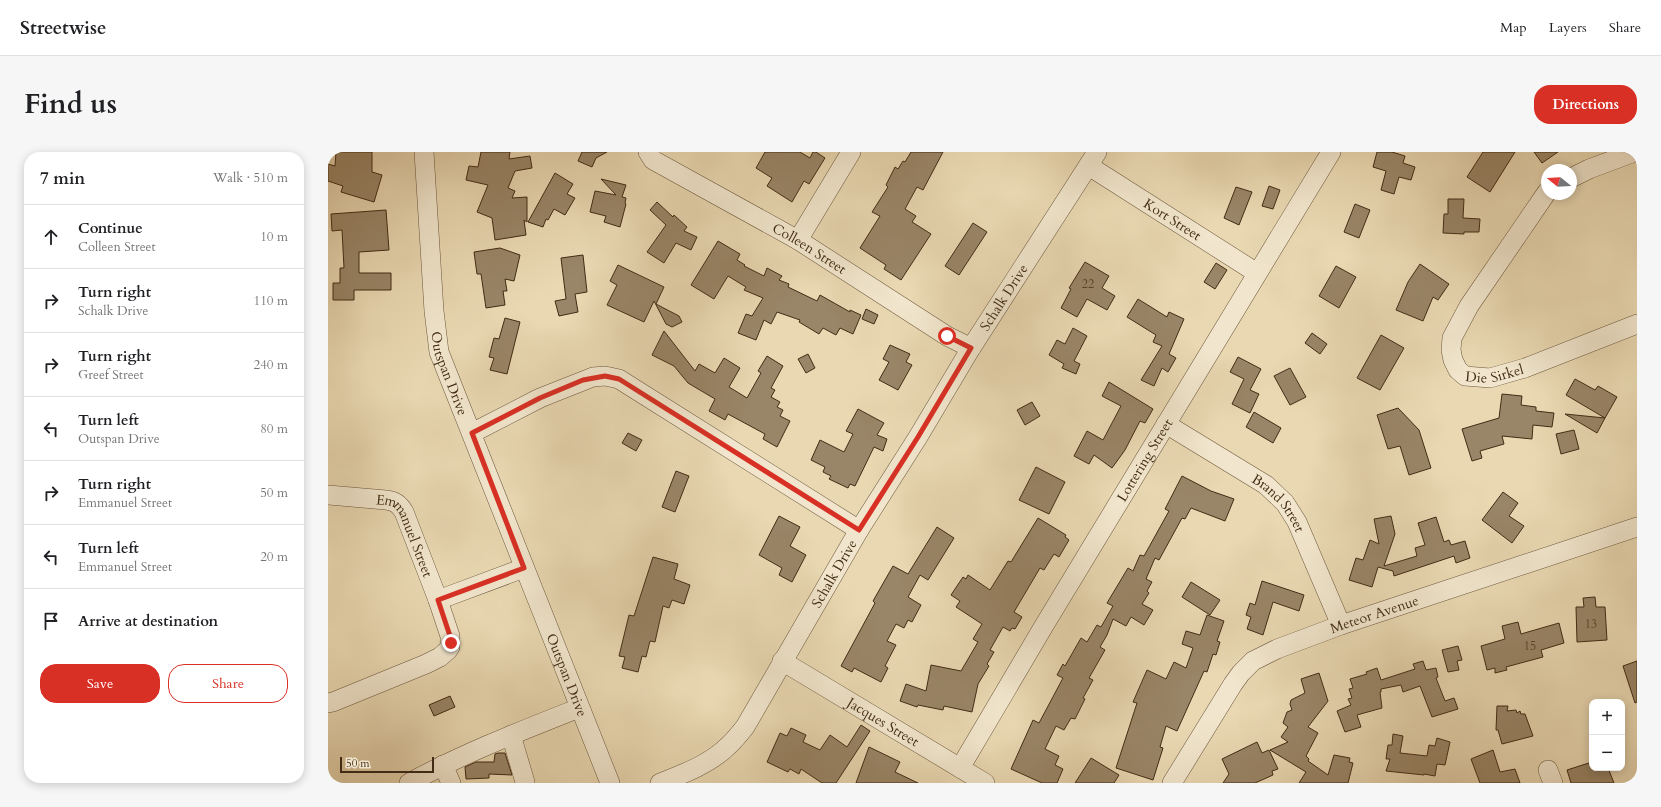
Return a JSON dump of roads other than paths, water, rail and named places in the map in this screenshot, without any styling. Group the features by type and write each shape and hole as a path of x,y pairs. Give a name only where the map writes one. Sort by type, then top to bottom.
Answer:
{"street":[{"name":"Outspan Drive","path":"424,152 434,311 439,352 610,783"},
{"name":"Colleen Street","path":"648,152 653,160 798,240 947,336 971,348"},
{"path":"798,240 851,152"},
{"name":"Lottering Street","path":"960,768 1042,629 1331,152"},
{"path":"1577,175 1589,169 1633,158"},
{"name":"Kort Street","path":"1093,159 1257,273"},
{"name":"Schalk Drive","path":"660,783 698,767 728,747 744,727 859,530 918,437 971,348 1093,159"},
{"name":"Die Sirkel","path":"1542,200 1469,306 1452,338 1451,350 1453,360 1458,370 1465,376 1474,378 1490,378 1525,368 1637,324"},
{"path":"472,433 540,398 583,380 605,376 619,379 859,530"},
{"name":"Brand Street","path":"1166,424 1266,485 1285,502 1297,522 1341,625"},
{"name":"Emmanuel Street","path":"328,495 386,500 397,503 404,512 438,600 451,643 448,650 426,664 328,703"},
{"name":"Meteor Avenue","path":"1172,783 1233,684 1253,661 1277,649 1341,625 1637,527"},
{"name":"Emmanuel Street","path":"438,600 524,568"},
{"name":"Jacques Street","path":"782,661 985,783"},
{"path":"409,783 443,765 511,735 579,708"},
{"path":"511,735 525,782"},
{"path":"443,765 451,783"}]}
